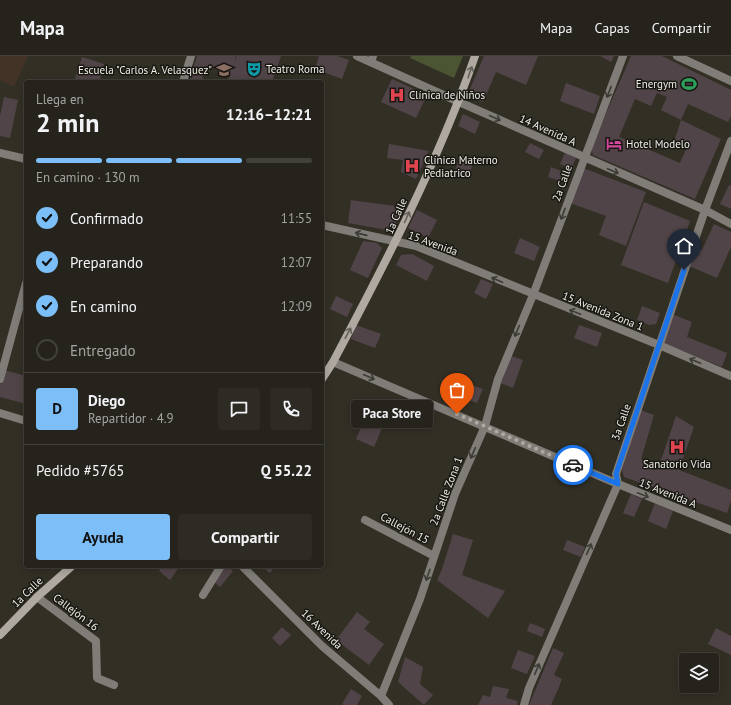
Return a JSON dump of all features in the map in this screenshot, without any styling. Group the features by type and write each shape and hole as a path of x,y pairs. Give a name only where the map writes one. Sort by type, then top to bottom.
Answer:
{"main road":[{"name":"1a Calle","path":"324,373 334,362 396,242 459,102 475,56"},
{"name":"1a Calle","path":"0,635 37,597 70,568"}],"street":[{"path":"184,80 191,56"},
{"name":"14 Avenida A","path":"357,56 372,59 459,102 583,158 705,210 731,224"},
{"name":"2a Calle","path":"532,295 623,56"},
{"path":"677,56 731,81"},
{"name":"3a Calle","path":"524,705 529,688 618,484 616,474 705,210 731,141"},
{"path":"0,153 24,159"},
{"name":"15 Avenida","path":"324,226 416,246 532,295"},
{"path":"0,379 24,290"},
{"name":"15 Avenida Zona 1","path":"532,295 659,345 731,376"},
{"name":"2a Calle Zona 1","path":"381,696 420,599 455,494 485,426 498,379 532,295"},
{"name":"15 Avenida A","path":"334,362 618,484 731,530"},
{"path":"0,413 24,420"},
{"name":"Callejón 15","path":"365,520 434,556"},
{"path":"203,595 220,568"},
{"name":"16 Avenida","path":"244,568 322,646 381,696 389,705"},
{"name":"Callejón 16","path":"37,597 96,641 97,678 114,684"}],"shaded area":[{"path":"0,56 28,56 14,87 0,80"}],"green space":[{"path":"411,56 463,56 454,78 410,58"}],"building":[{"name":"Teatro Roma","path":"197,56 236,56 234,63 237,56 281,56 273,80 228,80 230,75 206,66 202,78 206,80 190,80"},
{"path":"319,56 337,56 349,60 342,79 315,69"},
{"path":"484,56 538,56 526,85 496,72 483,102 472,98 470,89"},
{"path":"600,56 614,56 611,62"},
{"path":"631,56 662,56 731,90 731,116 728,122 688,104 681,120 721,139 695,199 593,155 591,148","holes":["657,93 667,97 661,110 681,120 674,142 687,147 680,163 619,137 635,99 651,106"]},
{"path":"82,57 104,64 100,80 75,80"},
{"path":"392,79 427,95 416,118 381,102"},
{"path":"566,83 600,96 594,114 560,101"},
{"path":"4,97 18,100 10,138 0,136 0,116"},
{"path":"463,114 480,122 475,134 458,126"},
{"path":"530,143 544,150 539,159 525,152"},
{"name":"Clínica Materno Pediatrico","path":"389,144 429,151 416,179 401,172 403,160 387,158"},
{"path":"565,153 576,158 571,169 560,164"},
{"path":"461,155 474,160 469,175 455,170"},
{"path":"551,167 569,174 566,183 548,177"},
{"path":"583,168 646,192 626,246 599,235 606,216 570,203"},
{"path":"729,185 731,186 731,209 720,204"},
{"path":"351,200 404,207 394,227 387,230 348,223"},
{"path":"644,202 690,221 668,283 621,265"},
{"path":"417,210 437,220 428,238 408,228"},
{"path":"714,224 731,232 731,247 717,278 689,266 697,247 702,250"},
{"path":"520,238 540,247 534,261 514,253"},
{"path":"363,241 377,243 382,248 368,278 350,270"},
{"path":"412,254 434,266 427,281 396,265 401,255"},
{"path":"481,279 493,284 486,299 474,293"},
{"path":"336,296 353,304 347,317 330,309"},
{"path":"642,306 660,313 656,324 649,325 637,320"},
{"path":"672,314 692,322 687,337 727,353 722,367 661,342"},
{"path":"356,325 381,334 375,348 351,339"},
{"path":"579,325 602,333 597,347 574,338"},
{"path":"511,356 523,360 513,388 500,383"},
{"path":"4,370 24,375 24,403 0,397 0,385"},
{"path":"458,380 483,389 477,403 453,394"},
{"path":"372,402 390,409 374,447 356,439"},
{"path":"640,410 654,415 641,459 659,466 676,416 694,427 679,470 731,490 731,501 727,513 624,477 622,470"},
{"path":"631,494 642,499 634,517 623,513"},
{"path":"655,503 673,511 666,529 648,521"},
{"path":"453,534 473,540 462,575 505,591 488,618 437,580"},
{"path":"567,540 585,547 581,557 563,550"},
{"path":"161,568 179,568 170,580 159,571"},
{"path":"222,568 229,568 233,571 220,587 212,580"},
{"path":"264,568 274,568 270,573"},
{"path":"357,612 370,622 364,629 384,644 369,665 336,640"},
{"path":"530,623 545,629 542,637 527,631"},
{"path":"282,627 291,635 280,646 272,638"},
{"path":"716,628 731,636 731,655 708,644"},
{"path":"553,648 564,653 554,675 562,679 559,687 551,705 529,705"},
{"path":"518,650 535,656 527,674 511,668"},
{"path":"405,657 423,667 420,684 433,695 424,705 398,682"},
{"path":"493,686 509,689 506,698 518,701 517,705 478,705 483,695 490,697"},
{"path":"351,689 362,696 357,705 342,704"}],"way so far":[{"path":"457,414 573,465"}],"place":[{"name":"Teatro Roma","path":"254,69"},
{"name":"Escuela \"Carlos A. Velasquez\"","path":"224,70"},
{"name":"Energym","path":"689,84"},
{"name":"Clínica de Niños","path":"397,95"},
{"name":"Hotel Modelo","path":"614,144"},
{"name":"Clínica Materno Pediatrico","path":"412,166"},
{"name":"Paca Store","path":"457,414"},
{"name":"Sanatorio Vida","path":"677,447"}],"route":[{"path":"573,465 618,484 616,474 684,270"}]}
